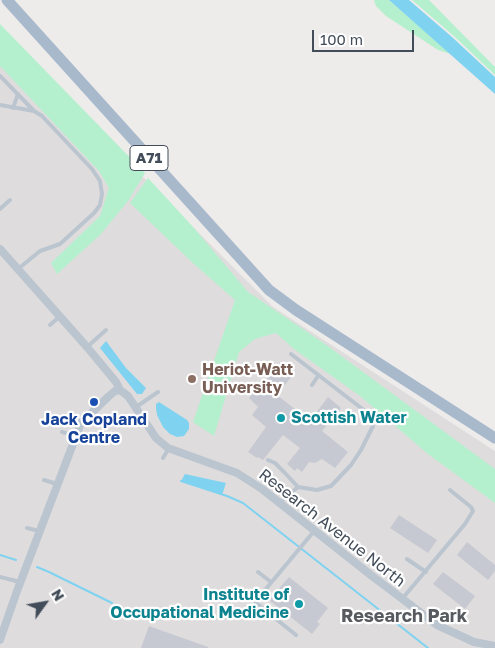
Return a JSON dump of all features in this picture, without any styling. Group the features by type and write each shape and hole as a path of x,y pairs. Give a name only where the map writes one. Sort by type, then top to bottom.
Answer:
{"main road":[{"name":"A71","path":"7,0 244,265 269,290 296,310 495,438"}],"street":[{"name":"Research Avenue North","path":"0,249 87,347 117,383 120,390 125,392 156,438 169,448 237,473 262,489 436,625 474,642 495,646"},
{"path":"0,640 81,422 115,391 120,390"}],"lane":[{"path":"0,76 34,111 42,116 92,169 100,181 102,194 100,204 94,213 67,238 60,244 40,251 18,270"},
{"path":"13,108 18,94"},
{"path":"0,105 34,111"},
{"path":"0,209 10,200"},
{"path":"50,325 59,317"},
{"path":"87,347 106,330"},
{"path":"268,460 275,463 298,488 317,490 332,486 351,465 373,426 369,414 291,354"},
{"path":"312,385 318,376"},
{"path":"136,407 158,392"},
{"path":"62,432 76,436"},
{"path":"163,458 169,448"},
{"path":"44,480 57,484"},
{"path":"280,502 298,488"},
{"path":"402,599 465,524 473,511 463,499 450,490"},
{"path":"28,528 39,531"},
{"path":"296,636 255,602 315,530"},
{"path":"407,559 426,572"},
{"path":"258,572 271,582"},
{"path":"0,577 20,582"}],"shaded area":[{"name":"Heriot-Watt University","path":"0,34 273,307 495,451 495,648 0,648"}],"green space":[{"path":"374,0 389,0 451,54 438,50 386,16 376,6"},
{"path":"412,0 429,0 495,67 495,75 455,37"},
{"path":"0,24 145,173 128,201 101,234 57,274 51,263 100,216 109,188 99,171 0,66"},
{"path":"148,178 194,228 248,292 325,344 495,469 495,503 428,454 360,396 294,349 276,333 255,339 239,352 214,436 193,422 235,300 130,203"}],"water":[{"path":"389,0 409,0 452,37 495,77 495,94"},
{"path":"106,341 126,368 146,388 142,394 137,394 100,348"},
{"path":"159,402 187,420 189,429 184,436 177,437 170,434 163,427 157,415 156,404"},
{"path":"185,474 226,483 222,495 181,481"}],"building":[{"name":"Scottish Water","path":"281,361 295,372 277,395 310,421 328,397 341,408 322,431 348,452 335,468 322,459 315,463 309,462 302,472 297,468 295,471 287,464 300,448 283,435 263,460 248,452 266,427 252,415 258,407 249,398 259,386 261,387"},
{"path":"399,515 437,540 428,553 390,528"},
{"path":"467,542 495,565 495,571 488,580 457,555"},
{"path":"443,572 475,596 465,609 433,584"},
{"name":"Institute of Occupational Medicine","path":"289,577 328,608 317,622 320,624 312,634 269,600"},
{"path":"149,626 208,647 208,648 141,648"}],"waterway":[{"path":"181,481 243,503 428,648"},
{"path":"0,555 16,560"},
{"path":"37,567 112,603"}],"place":[{"name":"Heriot-Watt University","path":"192,379"},
{"name":"Jack Copland Centre","path":"94,402"},
{"name":"Scottish Water","path":"281,418"},
{"name":"Institute of Occupational Medicine","path":"299,604"}],"district":[{"name":"Research Park","path":"404,616"}]}
